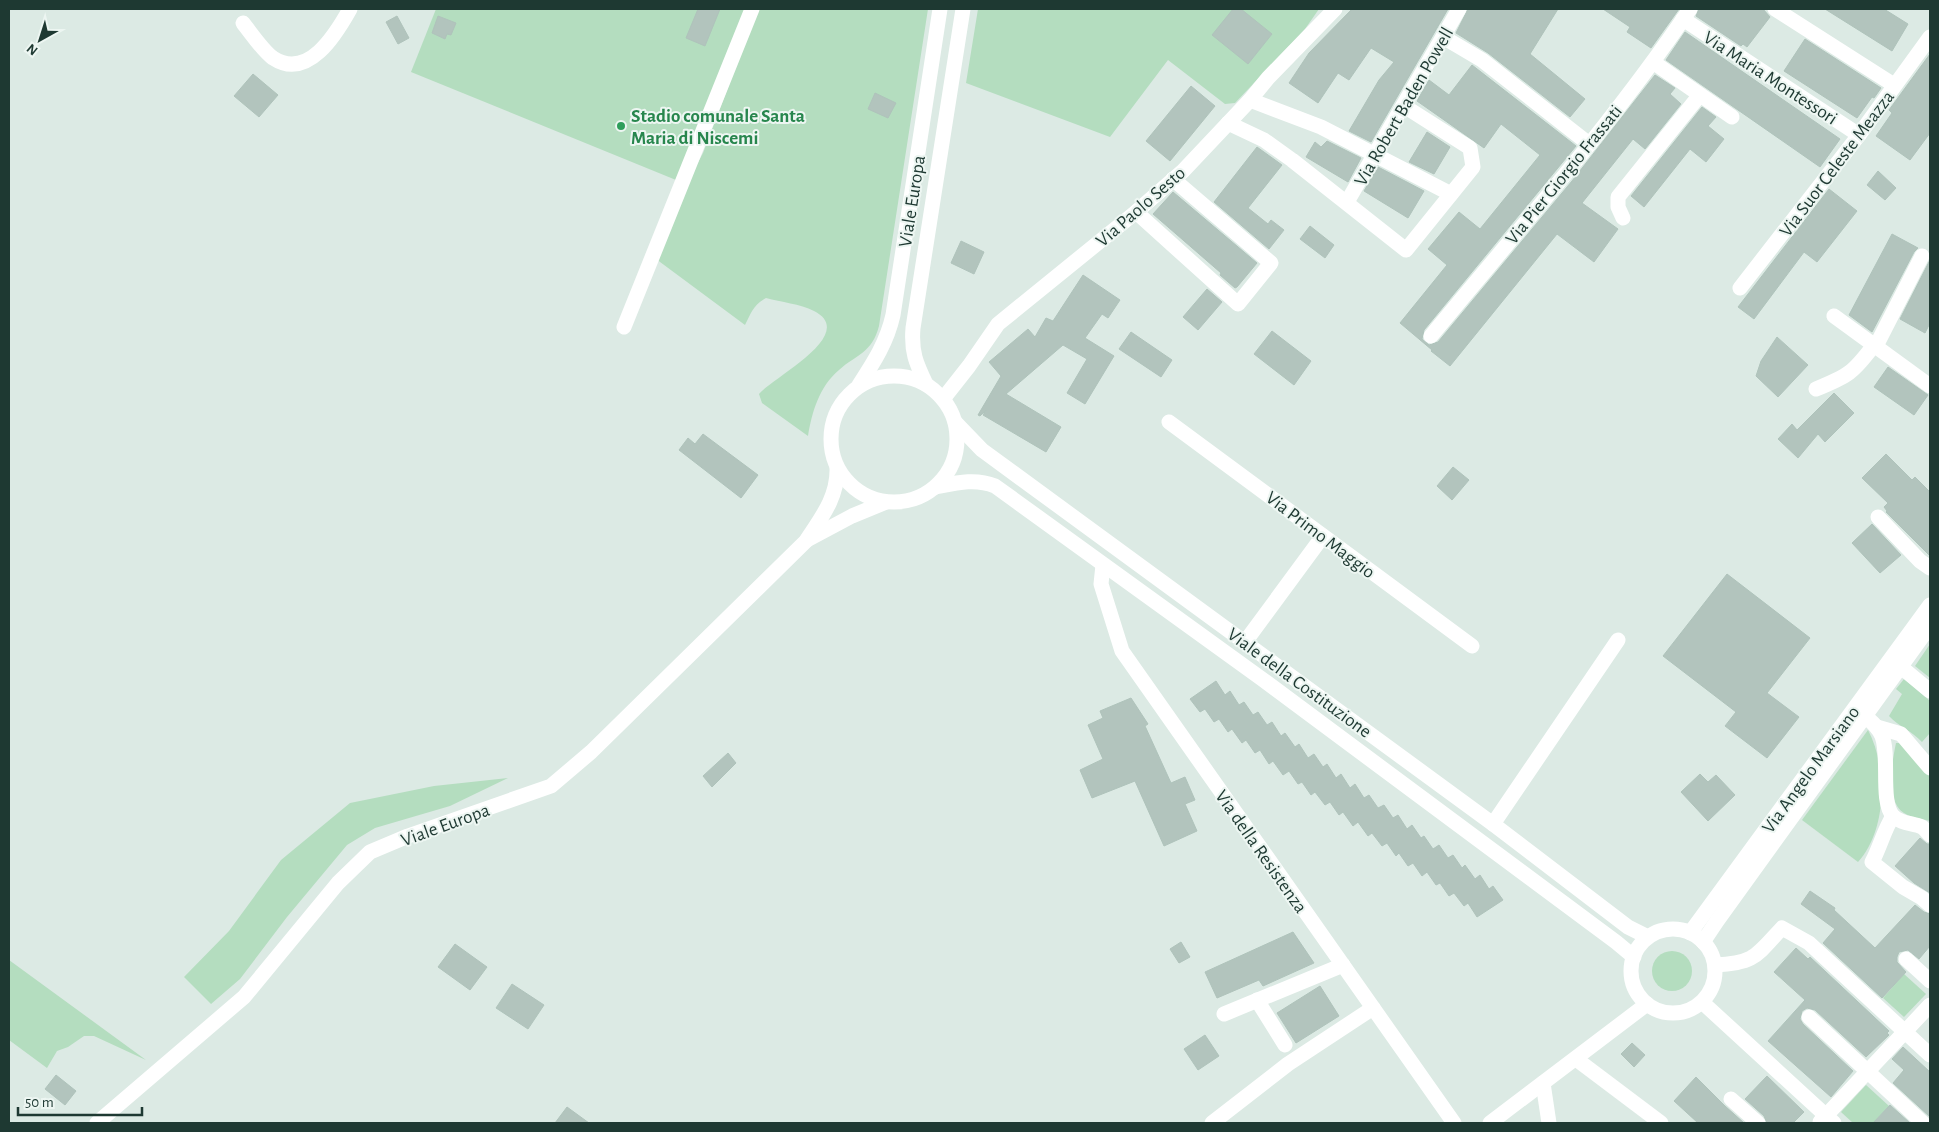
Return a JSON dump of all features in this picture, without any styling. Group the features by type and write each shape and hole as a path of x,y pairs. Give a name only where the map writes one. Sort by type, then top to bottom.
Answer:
{"street":[{"path":"243,23 272,58 289,65 309,60 324,49 350,9"},
{"path":"624,327 752,9"},
{"name":"Viale Europa","path":"859,386 881,352 893,315 940,9"},
{"name":"Viale Europa","path":"926,384 914,359 912,328 963,9"},
{"name":"Via Paolo Sesto","path":"943,399 970,366 998,324 1136,212 1173,179 1335,9"},
{"name":"Via Robert Baden Powell","path":"1347,202 1460,9"},
{"path":"1775,9 1894,85"},
{"name":"Via Pier Giorgio Frassati","path":"1431,336 1589,144 1653,62 1687,14"},
{"name":"Via Maria Montessori","path":"1687,14 1859,134"},
{"path":"1443,37 1482,60 1589,144"},
{"name":"Via Suor Celeste Meazza","path":"1740,288 1859,134 1930,37"},
{"path":"1653,62 1699,96 1732,117"},
{"path":"1623,218 1618,207 1618,197 1699,96"},
{"path":"1250,100 1321,127 1451,194"},
{"path":"1228,123 1264,140 1347,202 1406,250 1473,168 1470,148 1404,106"},
{"path":"1136,212 1238,304 1271,262 1173,179"},
{"path":"1816,389 1850,373 1875,346 1922,256"},
{"path":"1834,316 1930,386"},
{"path":"892,375 910,377 926,384 943,399 955,422 958,436 957,450 946,476 936,487 921,497 904,502 886,502 873,499 852,487 837,468 831,450 830,432 835,413 845,398 859,386 875,378 892,375"},
{"name":"Viale della Costituzione","path":"955,422 982,450 1493,824 1628,927 1648,937"},
{"name":"Via Primo Maggio","path":"1169,422 1472,646"},
{"name":"Viale Europa","path":"97,1123 244,997 338,883 370,852 408,836 551,786 591,752 806,541 824,515 832,498 838,482 837,468"},
{"name":"Viale della Costituzione","path":"936,487 973,481 984,481 995,486 1103,566 1262,679 1634,957"},
{"name":"Viale Europa","path":"806,541 852,516 886,502"},
{"path":"1878,517 1920,561 1930,568"},
{"path":"1245,642 1323,536"},
{"name":"Via della Resistenza","path":"1103,566 1100,584 1122,651 1454,1123"},
{"name":"Via Angelo Marsiano","path":"1690,933 1930,605"},
{"name":"Via Angelo Marsiano","path":"1703,942 1716,921 1930,626"},
{"path":"1493,824 1618,640"},
{"path":"1901,667 1930,691"},
{"path":"1865,716 1877,727 1883,737 1886,756 1887,796 1889,808 1893,816 1904,823 1926,831"},
{"path":"1877,727 1890,729 1901,734 1930,768"},
{"path":"1893,816 1886,827 1883,841 1872,862 1903,888 1922,898 1930,905"},
{"path":"1715,966 1737,964 1755,957 1782,928 1809,943 1930,1055"},
{"path":"1668,929 1679,930 1690,933 1703,942 1711,953 1715,966 1715,979 1710,991 1702,1002 1692,1009 1669,1013 1657,1010 1647,1004 1638,994 1633,983 1631,970 1639,946 1648,937 1668,929"},
{"path":"1906,959 1930,982"},
{"path":"1224,1014 1343,965"},
{"path":"1257,1000 1285,1045"},
{"path":"1702,1002 1826,1121 1867,1071 1930,1005"},
{"path":"1490,1123 1647,1004"},
{"path":"1212,1123 1288,1064 1373,1008"},
{"path":"1809,1017 1923,1123"},
{"path":"1576,1059 1660,1123"},
{"path":"1544,1083 1549,1123"},
{"path":"1731,1099 1758,1123"}],"green space":[{"name":"Stadio comunale Santa Maria di Niscemi","path":"436,9 745,9 676,180 411,72"},
{"path":"758,9 928,9 879,326 868,348 839,370 826,384 814,409 808,436 762,403 759,394 809,355 820,343 826,331 825,320 809,309 766,298 755,306 745,325 656,259 681,195 703,153"},
{"path":"978,9 1319,9 1305,29 1235,103 1225,104 1168,60 1110,137 966,83"},
{"path":"1930,644 1930,678 1915,666"},
{"path":"1904,679 1930,701 1930,733 1922,742 1889,716 1902,694 1896,689"},
{"path":"1868,730 1875,745 1879,762 1881,798 1875,833 1868,849 1858,862 1802,820"},
{"path":"1896,743 1902,743 1910,750 1930,777 1930,821 1904,813 1894,800 1891,781"},
{"path":"508,778 450,806 375,828 347,845 287,917 240,979 211,1004 184,977 229,931 281,860 350,803 434,786"},
{"path":"1672,951 1686,957 1692,971 1686,985 1672,991 1658,985 1652,971 1658,957"},
{"path":"9,960 146,1060 94,1036 84,1036 68,1047 57,1051 47,1068 9,1040"},
{"path":"1904,974 1926,994 1904,1017 1883,998"},
{"path":"1866,1085 1889,1106 1873,1123 1853,1123 1841,1112"}],"building":[{"path":"698,9 720,9 705,46 686,38"},
{"path":"1233,9 1241,9 1272,34 1248,64 1212,35"},
{"path":"1352,9 1448,9 1371,142 1349,131 1379,80 1394,62 1371,48 1349,80 1338,73 1318,103 1289,83 1309,53"},
{"path":"1468,9 1558,9 1530,54 1585,99 1570,117 1488,53 1456,33"},
{"path":"1603,9 1679,9 1651,48 1627,32 1630,27"},
{"path":"1699,9 1763,9 1770,17 1747,47 1743,44 1741,46 1696,16"},
{"path":"1825,9 1884,9 1908,24 1892,51"},
{"path":"397,16 409,38 398,44 386,22"},
{"path":"438,16 456,23 451,35 447,34 445,39 432,33"},
{"path":"1685,32 1840,139 1820,167 1666,60"},
{"path":"1805,39 1881,88 1857,118 1784,71"},
{"path":"1930,54 1930,133 1910,160 1876,136 1892,113 1889,110"},
{"path":"1472,65 1576,146 1424,330 1422,339 1429,345 1438,342 1572,181 1655,75 1675,88 1670,94 1681,104 1645,149 1633,139 1582,203 1618,229 1594,262 1557,234 1450,366 1400,323 1447,265 1428,249 1459,212 1480,229 1540,155 1501,124 1484,148 1417,101 1429,80 1449,95"},
{"path":"253,74 278,95 259,117 234,96"},
{"path":"1191,86 1215,106 1170,161 1146,141"},
{"path":"875,93 896,103 888,118 868,109"},
{"path":"1702,107 1716,117 1708,126 1724,139 1706,162 1690,149 1644,207 1631,196"},
{"path":"1427,132 1450,147 1434,174 1409,162"},
{"path":"1327,141 1361,158 1348,182 1306,157 1315,142 1321,147"},
{"path":"1257,147 1282,165 1248,208 1268,224 1271,220 1284,230 1269,249 1214,202"},
{"path":"1378,167 1424,191 1408,218 1364,191"},
{"path":"1878,171 1896,188 1885,200 1867,185"},
{"path":"1829,189 1857,211 1817,262 1804,252 1754,319 1738,307"},
{"path":"1173,192 1257,263 1237,287 1235,288 1220,275 1221,273 1153,214"},
{"path":"1310,226 1334,245 1325,258 1300,239"},
{"path":"1892,234 1918,248 1914,252 1872,332 1849,315"},
{"path":"961,241 984,252 974,274 951,263"},
{"path":"1930,260 1930,323 1925,333 1900,319"},
{"path":"1083,275 1120,300 1108,318 1102,314 1085,338 1114,356 1085,404 1067,393 1087,359 1063,345 1006,394 1061,427 1046,452 983,415 986,410 980,416 978,415 1001,376 989,362 1028,329 1035,337 1046,318 1053,321"},
{"path":"1207,289 1222,302 1198,330 1183,317"},
{"path":"1272,331 1311,361 1294,385 1254,354"},
{"path":"1131,332 1172,360 1161,377 1119,349"},
{"path":"1777,337 1808,365 1778,397 1756,376 1761,361"},
{"path":"1888,367 1928,395 1914,415 1874,387"},
{"path":"1834,393 1854,413 1825,442 1818,434 1798,458 1778,439 1792,424 1797,430"},
{"path":"703,434 758,475 741,498 679,450 688,438 695,444"},
{"path":"1886,454 1912,480 1915,477 1930,492 1930,556 1886,512 1884,507 1888,503 1862,478"},
{"path":"1453,467 1469,480 1452,500 1437,486"},
{"path":"1872,524 1901,555 1880,573 1852,543"},
{"path":"1727,574 1810,638 1767,693 1799,717 1767,758 1725,726 1736,712 1663,656"},
{"path":"1216,681 1225,695 1230,691 1239,705 1244,702 1253,715 1258,712 1267,725 1272,722 1281,736 1285,733 1295,747 1299,744 1308,758 1314,754 1323,767 1327,764 1336,778 1341,774 1350,788 1355,784 1364,798 1369,795 1378,808 1384,805 1393,818 1398,815 1407,829 1412,825 1421,838 1424,836 1433,849 1439,845 1448,858 1453,855 1462,868 1465,865 1475,879 1480,875 1489,889 1493,886 1503,900 1477,917 1468,903 1464,906 1454,893 1449,896 1440,883 1436,885 1427,872 1422,876 1413,863 1408,866 1399,853 1396,856 1387,843 1382,846 1372,833 1368,836 1358,822 1353,826 1343,812 1339,815 1330,802 1325,805 1315,792 1311,795 1302,782 1298,784 1289,771 1283,775 1273,761 1269,764 1260,750 1255,753 1246,740 1242,743 1232,729 1228,732 1219,719 1214,722 1205,709 1200,712 1190,699"},
{"path":"1131,698 1148,724 1145,726 1171,783 1185,777 1195,800 1185,804 1197,831 1164,846 1135,781 1092,798 1080,770 1103,759 1088,725 1103,718 1100,711"},
{"path":"728,753 736,763 712,787 703,776"},
{"path":"1700,774 1708,782 1716,775 1735,795 1708,821 1681,792"},
{"path":"1920,838 1927,844 1930,844 1930,893 1914,883 1895,866"},
{"path":"1810,891 1835,908 1834,910 1875,948 1915,905 1930,914 1930,946 1919,959 1908,950 1899,952 1897,962 1906,972 1882,998 1823,943 1835,929 1801,904"},
{"path":"1293,932 1314,963 1263,986 1259,980 1217,998 1205,972"},
{"path":"1181,942 1190,957 1179,963 1170,949"},
{"path":"455,944 487,967 470,990 438,967"},
{"path":"1796,948 1808,959 1810,957 1889,1031 1887,1033 1889,1035 1866,1057 1815,1010 1807,1008 1802,1011 1800,1019 1803,1024 1853,1071 1831,1097 1768,1041 1805,1000 1774,972"},
{"path":"512,984 544,1005 528,1029 496,1008"},
{"path":"1320,986 1339,1016 1296,1043 1277,1013"},
{"path":"1205,1035 1219,1056 1198,1070 1184,1049"},
{"path":"1632,1043 1645,1055 1634,1067 1621,1054"},
{"path":"1903,1047 1930,1072 1930,1117 1893,1083 1904,1070 1892,1059"},
{"path":"56,1075 76,1091 65,1105 45,1089"},
{"path":"1767,1076 1804,1112 1793,1123 1767,1123 1764,1116 1745,1099"},
{"path":"1696,1077 1744,1123 1698,1123 1674,1101"},
{"path":"1890,1105 1910,1123 1873,1123"},
{"path":"567,1107 589,1123 555,1123"}],"place":[{"name":"Stadio comunale Santa Maria di Niscemi","path":"621,126"}]}
